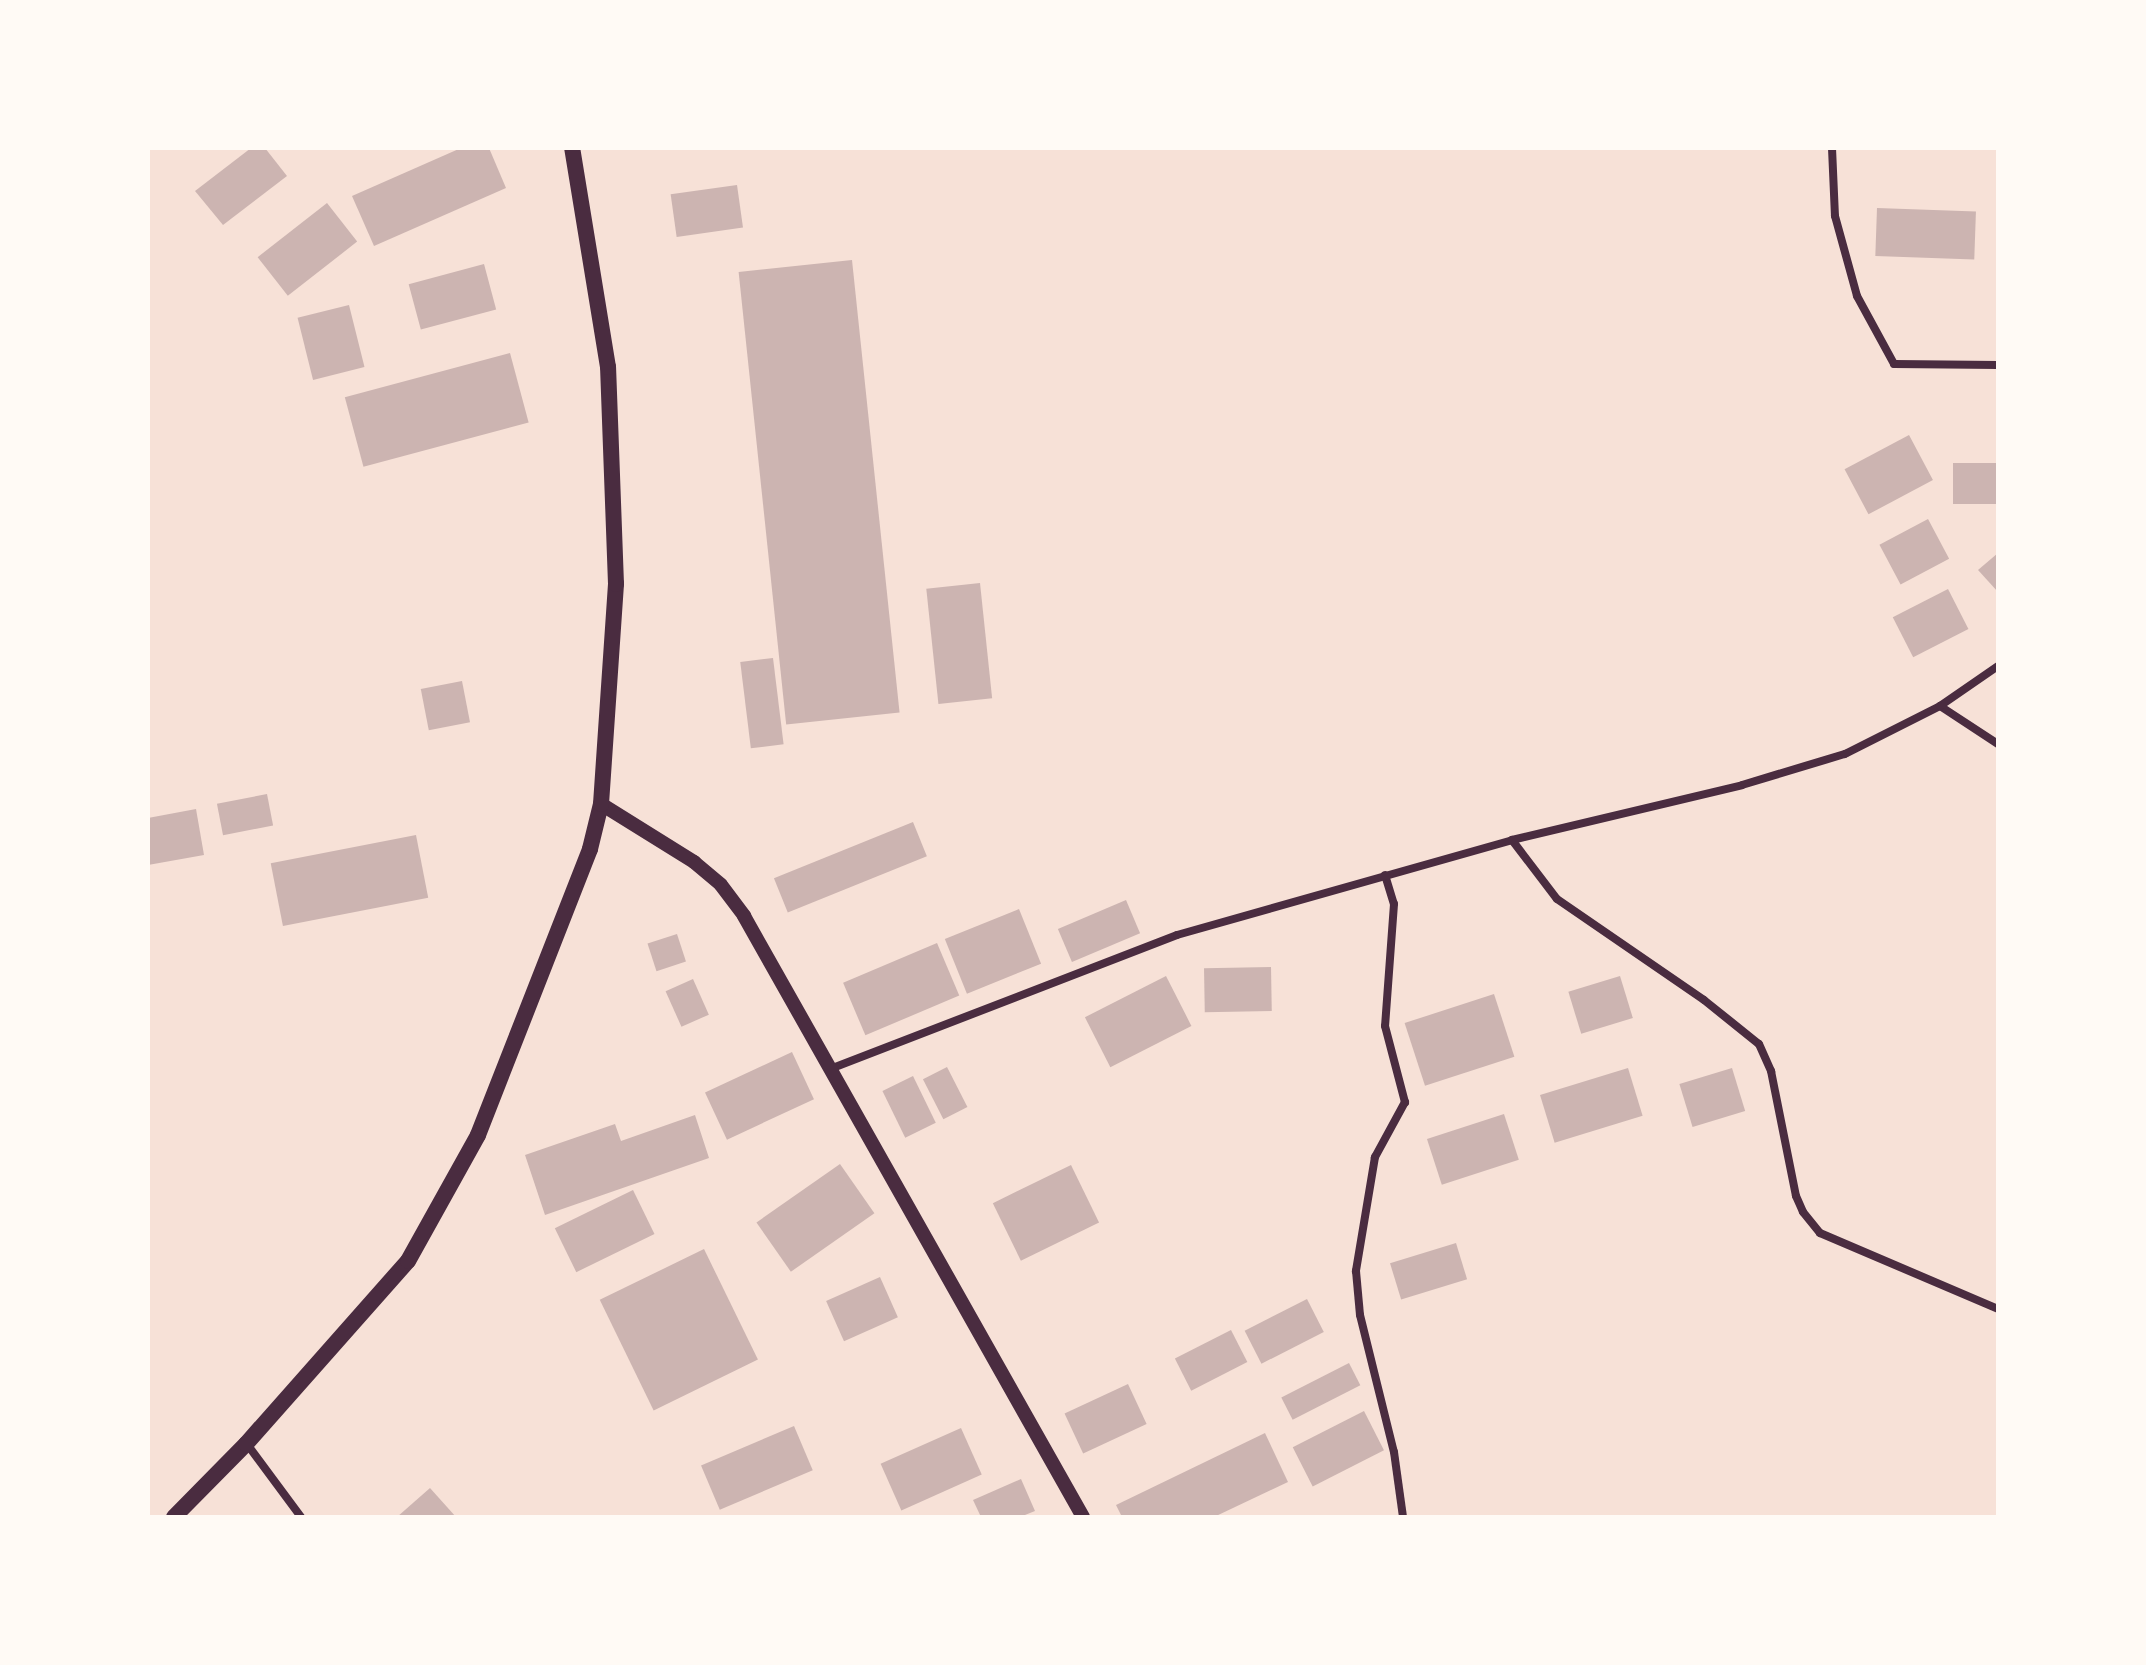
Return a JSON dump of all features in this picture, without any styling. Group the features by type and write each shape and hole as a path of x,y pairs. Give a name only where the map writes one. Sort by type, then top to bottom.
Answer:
{"main road":[{"path":"174,1517 246,1444 408,1261 478,1135 590,849 601,804 616,584 608,367 572,148"}],"street":[{"path":"1832,148 1835,216 1857,296 1894,364 1998,365"},
{"path":"829,1070 1177,935 1512,840 1742,785 1845,754 1940,706 1998,666"},
{"path":"1940,706 1998,744"},
{"path":"601,804 694,862 721,885 805,1019 829,1070 1083,1517"},
{"path":"1512,840 1557,899 1704,1000 1759,1044 1771,1071 1796,1196 1803,1212 1820,1233 1998,1309"},
{"path":"1385,875 1394,904 1385,1026 1405,1102 1375,1157 1356,1271 1362,1326 1394,1452 1403,1517"},
{"path":"246,1444 301,1517"}],"building":[{"path":"251,148 265,148 287,176 223,225 195,191"},
{"path":"461,148 489,148 506,188 374,246 352,196"},
{"path":"737,185 743,228 677,237 671,194"},
{"path":"327,203 357,242 288,296 258,257"},
{"path":"1877,208 1976,211 1974,259 1875,256"},
{"path":"852,260 900,713 786,724 739,272"},
{"path":"484,264 496,309 421,330 409,284"},
{"path":"349,305 364,367 313,380 298,318"},
{"path":"510,353 529,423 363,467 345,397"},
{"path":"1909,435 1933,480 1868,514 1845,469"},
{"path":"1953,463 1998,463 1998,504 1953,504"},
{"path":"1928,519 1949,559 1901,585 1879,545"},
{"path":"1998,553 1998,592 1978,570"},
{"path":"980,583 992,698 938,704 926,589"},
{"path":"1948,589 1968,629 1913,657 1893,617"},
{"path":"773,658 784,744 751,748 740,662"},
{"path":"462,681 470,722 429,730 421,689"},
{"path":"267,794 273,825 223,835 217,804"},
{"path":"196,809 204,855 148,865 148,818"},
{"path":"913,822 927,856 788,912 774,878"},
{"path":"416,835 428,898 283,926 271,863"},
{"path":"1126,900 1140,933 1072,962 1058,929"},
{"path":"1019,909 1041,964 967,994 945,939"},
{"path":"677,934 686,962 656,971 648,944"},
{"path":"937,943 959,995 865,1035 843,983"},
{"path":"1271,967 1272,1011 1205,1012 1204,968"},
{"path":"1166,976 1191,1026 1110,1067 1085,1017"},
{"path":"1620,976 1633,1018 1581,1034 1568,992"},
{"path":"693,979 709,1015 681,1027 666,991"},
{"path":"1494,994 1514,1057 1425,1086 1405,1023"},
{"path":"792,1052 814,1099 727,1140 705,1093"},
{"path":"947,1067 967,1107 943,1119 923,1079"},
{"path":"1628,1068 1643,1116 1555,1143 1540,1095"},
{"path":"1732,1068 1745,1111 1693,1127 1679,1084"},
{"path":"913,1076 936,1123 905,1138 882,1091"},
{"path":"1504,1114 1519,1160 1442,1185 1427,1139"},
{"path":"695,1115 709,1158 545,1215 525,1155 615,1124 621,1141"},
{"path":"840,1164 874,1213 791,1272 756,1223"},
{"path":"1071,1165 1099,1223 1021,1261 993,1203"},
{"path":"633,1190 654,1234 576,1272 555,1228"},
{"path":"1456,1243 1467,1279 1401,1300 1390,1263"},
{"path":"704,1249 758,1360 654,1410 600,1300"},
{"path":"880,1277 898,1317 844,1341 826,1301"},
{"path":"1307,1299 1324,1332 1261,1364 1245,1331"},
{"path":"1231,1330 1247,1362 1191,1391 1175,1359"},
{"path":"1349,1363 1360,1385 1293,1420 1281,1398"},
{"path":"1128,1384 1147,1424 1083,1453 1065,1414"},
{"path":"1364,1411 1384,1450 1313,1487 1293,1447"},
{"path":"794,1426 813,1470 720,1510 701,1465"},
{"path":"961,1428 982,1475 901,1510 881,1464"},
{"path":"1265,1433 1288,1482 1214,1517 1122,1517 1116,1505"},
{"path":"1021,1479 1035,1511 1020,1517 981,1517 973,1500"},
{"path":"430,1488 456,1517 397,1517"}]}
